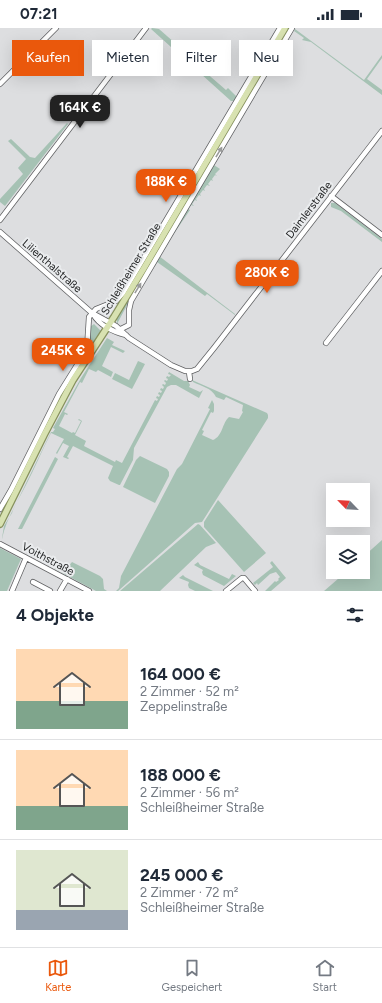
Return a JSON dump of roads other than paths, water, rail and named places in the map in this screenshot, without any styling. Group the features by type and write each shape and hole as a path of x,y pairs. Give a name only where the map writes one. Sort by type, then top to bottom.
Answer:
{"main road":[{"name":"Schleißheimer Straße","path":"0,524 61,402 109,325 286,28"}],"street":[{"path":"0,84 56,28"},
{"path":"0,220 146,28"},
{"name":"Schleißheimer Straße","path":"0,509 59,394 87,349 88,322 92,313 96,309 116,301 123,294 280,28"},
{"name":"Schleißheimer Straße","path":"126,335 129,325 128,310 131,301 292,28"},
{"name":"Daimlerstraße","path":"189,372 196,369 214,348 382,131"},
{"path":"331,196 382,235"},
{"name":"Lilienthalstraße","path":"0,232 92,313 109,325"},
{"path":"326,343 382,271"},
{"path":"109,325 121,329 126,335"},
{"path":"109,325 171,365 189,372 190,379"},
{"name":"Schleißheimer Straße","path":"121,329 129,325"},
{"name":"Voithstraße","path":"0,544 88,591"},
{"path":"12,591 26,558"},
{"path":"226,591 242,578 244,578 255,591"},
{"path":"60,591 67,579"},
{"path":"33,582 50,591"}]}
